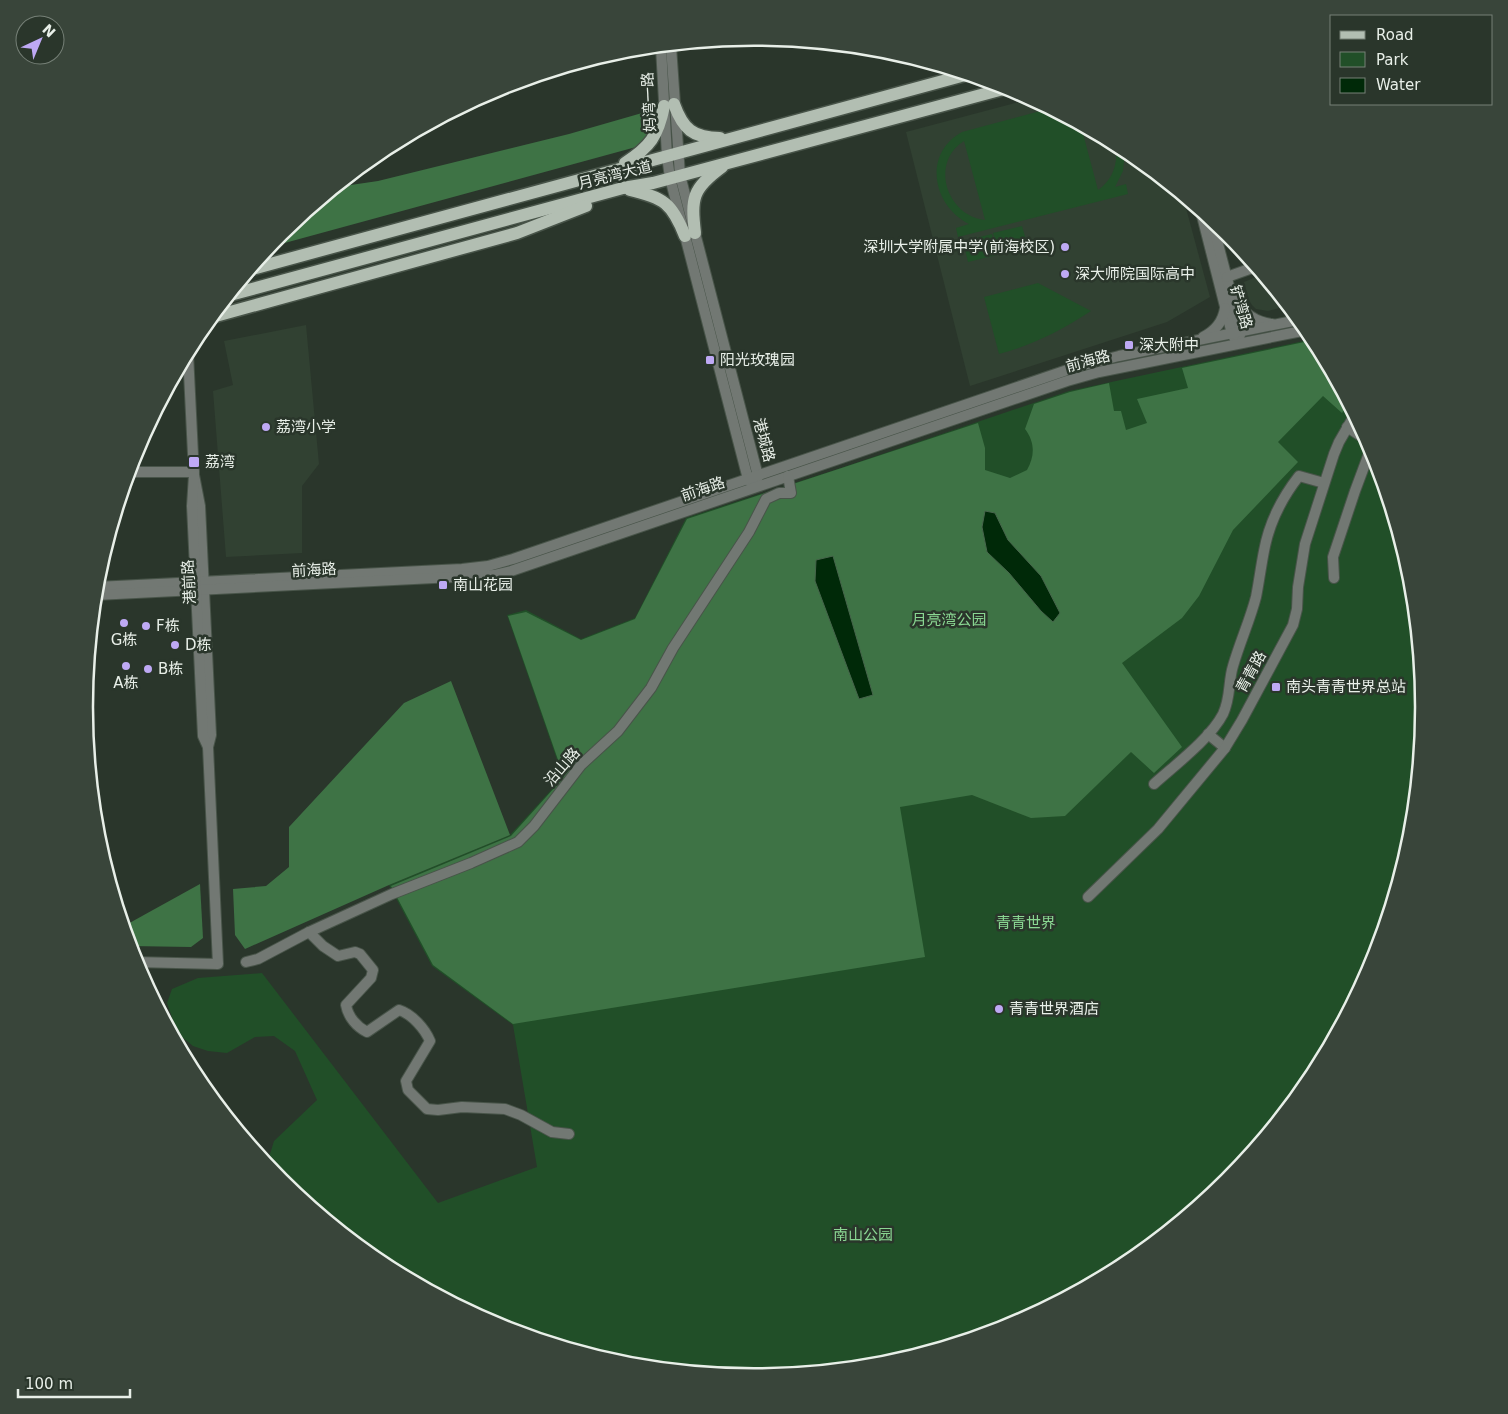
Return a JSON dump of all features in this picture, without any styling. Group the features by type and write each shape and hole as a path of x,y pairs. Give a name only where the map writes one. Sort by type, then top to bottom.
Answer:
{"main road":[{"name":"月亮湾大道","path":"263,265 955,78"},
{"name":"月亮湾大道","path":"239,294 618,190 653,183 993,92"},
{"path":"669,105 685,127 695,134 704,137 735,137"},
{"path":"609,172 635,157 650,144 669,105"},
{"path":"690,234 696,192 710,175 737,160"},
{"path":"224,314 517,233 600,200 618,190 658,198 674,213 690,234"}],"street":[{"name":"妈湾一路","path":"669,105 671,52"},
{"name":"妈湾一路","path":"663,53 669,105 672,155"},
{"name":"港城路","path":"672,155 675,177 756,488"},
{"name":"铲湾路","path":"1204,223 1225,307 1236,333"},
{"name":"铲湾路","path":"1216,235 1231,295 1238,344"},
{"path":"1227,277 1249,269"},
{"path":"1231,295 1246,314 1254,319 1264,323 1278,324"},
{"path":"1197,341 1213,331 1220,323 1224,316 1225,307"},
{"name":"前海路","path":"103,594 480,567 513,559 1076,367 1110,358 1290,322"},
{"name":"前海路","path":"105,587 200,586 494,575 511,571 1100,372 1297,332"},
{"name":"港前路","path":"145,962 218,964 208,747 203,736 200,586 192,506 194,473 189,366"},
{"name":"青青路","path":"1088,897 1158,829 1225,748 1242,720 1293,626 1305,544 1339,442 1350,422"},
{"path":"1347,427 1354,432"},
{"path":"1334,578 1333,557 1366,460"},
{"path":"137,472 194,473"},
{"name":"沿山路","path":"246,962 258,959 309,932 392,894 518,842 534,826 581,765 618,730 651,688 673,648 749,532 766,499 779,493 791,493 788,476"},
{"path":"1154,784 1208,734 1222,715 1230,698 1233,666 1250,618 1264,549 1274,514 1299,476 1324,484"},
{"path":"1208,734 1225,748"},
{"path":"309,932 323,946 338,956 355,952 360,954 372,970 371,978 346,1005 347,1012 359,1028 367,1032 399,1010 406,1012 427,1033 430,1042 406,1081 408,1090 427,1109 438,1110 462,1107 506,1109 552,1132 569,1134"}],"shaded area":[{"name":"深圳大学附属中学(前海校区)","path":"1019,102 1046,114 1121,158 1186,206 1210,297 1167,322 970,386 906,132"},
{"path":"1256,277 1280,308 1268,311 1256,309 1249,300 1244,282"},
{"name":"荔湾小学","path":"306,325 319,464 302,486 302,553 226,557 213,391 233,385 224,341"}],"green space":[{"path":"649,111 648,136 636,147 284,243 318,210 349,185 378,181 569,134"},
{"path":"1040,111 1083,135 1098,190 1111,176 1114,170 1116,155 1124,160 1123,171 1115,187 1126,184 1128,194 958,237 956,228 969,224 957,216 947,205 940,193 937,180 937,166 941,153 949,142 962,132","holes":["964,141 985,220 972,216 961,209 952,199 945,175 947,162 953,151"]},
{"path":"1022,226 1028,247 999,254 993,233"},
{"path":"992,234 997,255 968,262 963,241"},
{"path":"1038,283 1091,311 1047,336 999,354 984,297"},
{"path":"1304,341 1347,415 1380,495 1392,536 1402,578 1409,621 1415,707 1409,793 1402,836 1380,919 1347,999 1303,1074 1251,1143 1190,1204 1156,1231 1121,1256 1046,1300 966,1333 925,1345 883,1355 797,1366 754,1368 668,1362 625,1355 542,1333 462,1300 424,1279 387,1256 318,1204 269,1156 274,1141 317,1100 295,1051 274,1036 255,1037 227,1053 208,1051 193,1046 182,1037 167,1003 172,989 198,978 262,973 438,1203 537,1167 513,1025 432,966 389,885 510,835 563,777 507,615 526,610 581,639 635,618 686,518 1069,391"},
{"name":"月亮湾公园","path":"1304,342 1344,410 1342,413 1323,396 1278,442 1298,462 1233,530 1199,596 1182,618 1122,663 1182,747 1154,773 1131,752 1065,816 1031,818 972,795 900,807 925,957 513,1024 433,965 391,886 511,836 564,777 508,616 526,612 581,640 635,619 687,519 978,423 985,448 985,470 1010,478 1027,470 1033,454 1031,439 1025,429 1034,404 1070,392 1109,383 1114,411 1121,411 1126,430 1147,423 1137,399 1188,388 1182,368"},
{"path":"451,681 510,835 389,885 245,949 235,935 233,889 266,886 289,867 289,827 404,703"},
{"path":"200,884 203,938 191,947 139,946 130,923"}],"water":[{"path":"985,511 995,513 1008,540 1041,576 1060,613 1053,622 1041,611 1009,573 987,552 982,527"},
{"path":"833,556 873,695 859,699 815,581 816,560"}],"place":[{"name":"深圳大学附属中学(前海校区)","path":"1065,247"},
{"name":"深大师院国际高中","path":"1065,274"},
{"name":"深大附中","path":"1129,345"},
{"name":"阳光玫瑰园","path":"710,360"},
{"name":"荔湾小学","path":"266,427"},
{"name":"荔湾","path":"194,462"},
{"name":"南山花园","path":"443,585"},
{"name":"G栋","path":"124,623"},
{"name":"F栋","path":"146,626"},
{"name":"D栋","path":"175,645"},
{"name":"A栋","path":"126,666"},
{"name":"B栋","path":"148,669"},
{"name":"南头青青世界总站","path":"1276,687"},
{"name":"青青世界酒店","path":"999,1009"}],"park label":[{"name":"青青世界","path":"1026,923"},
{"name":"南山公园","path":"863,1235"}]}
